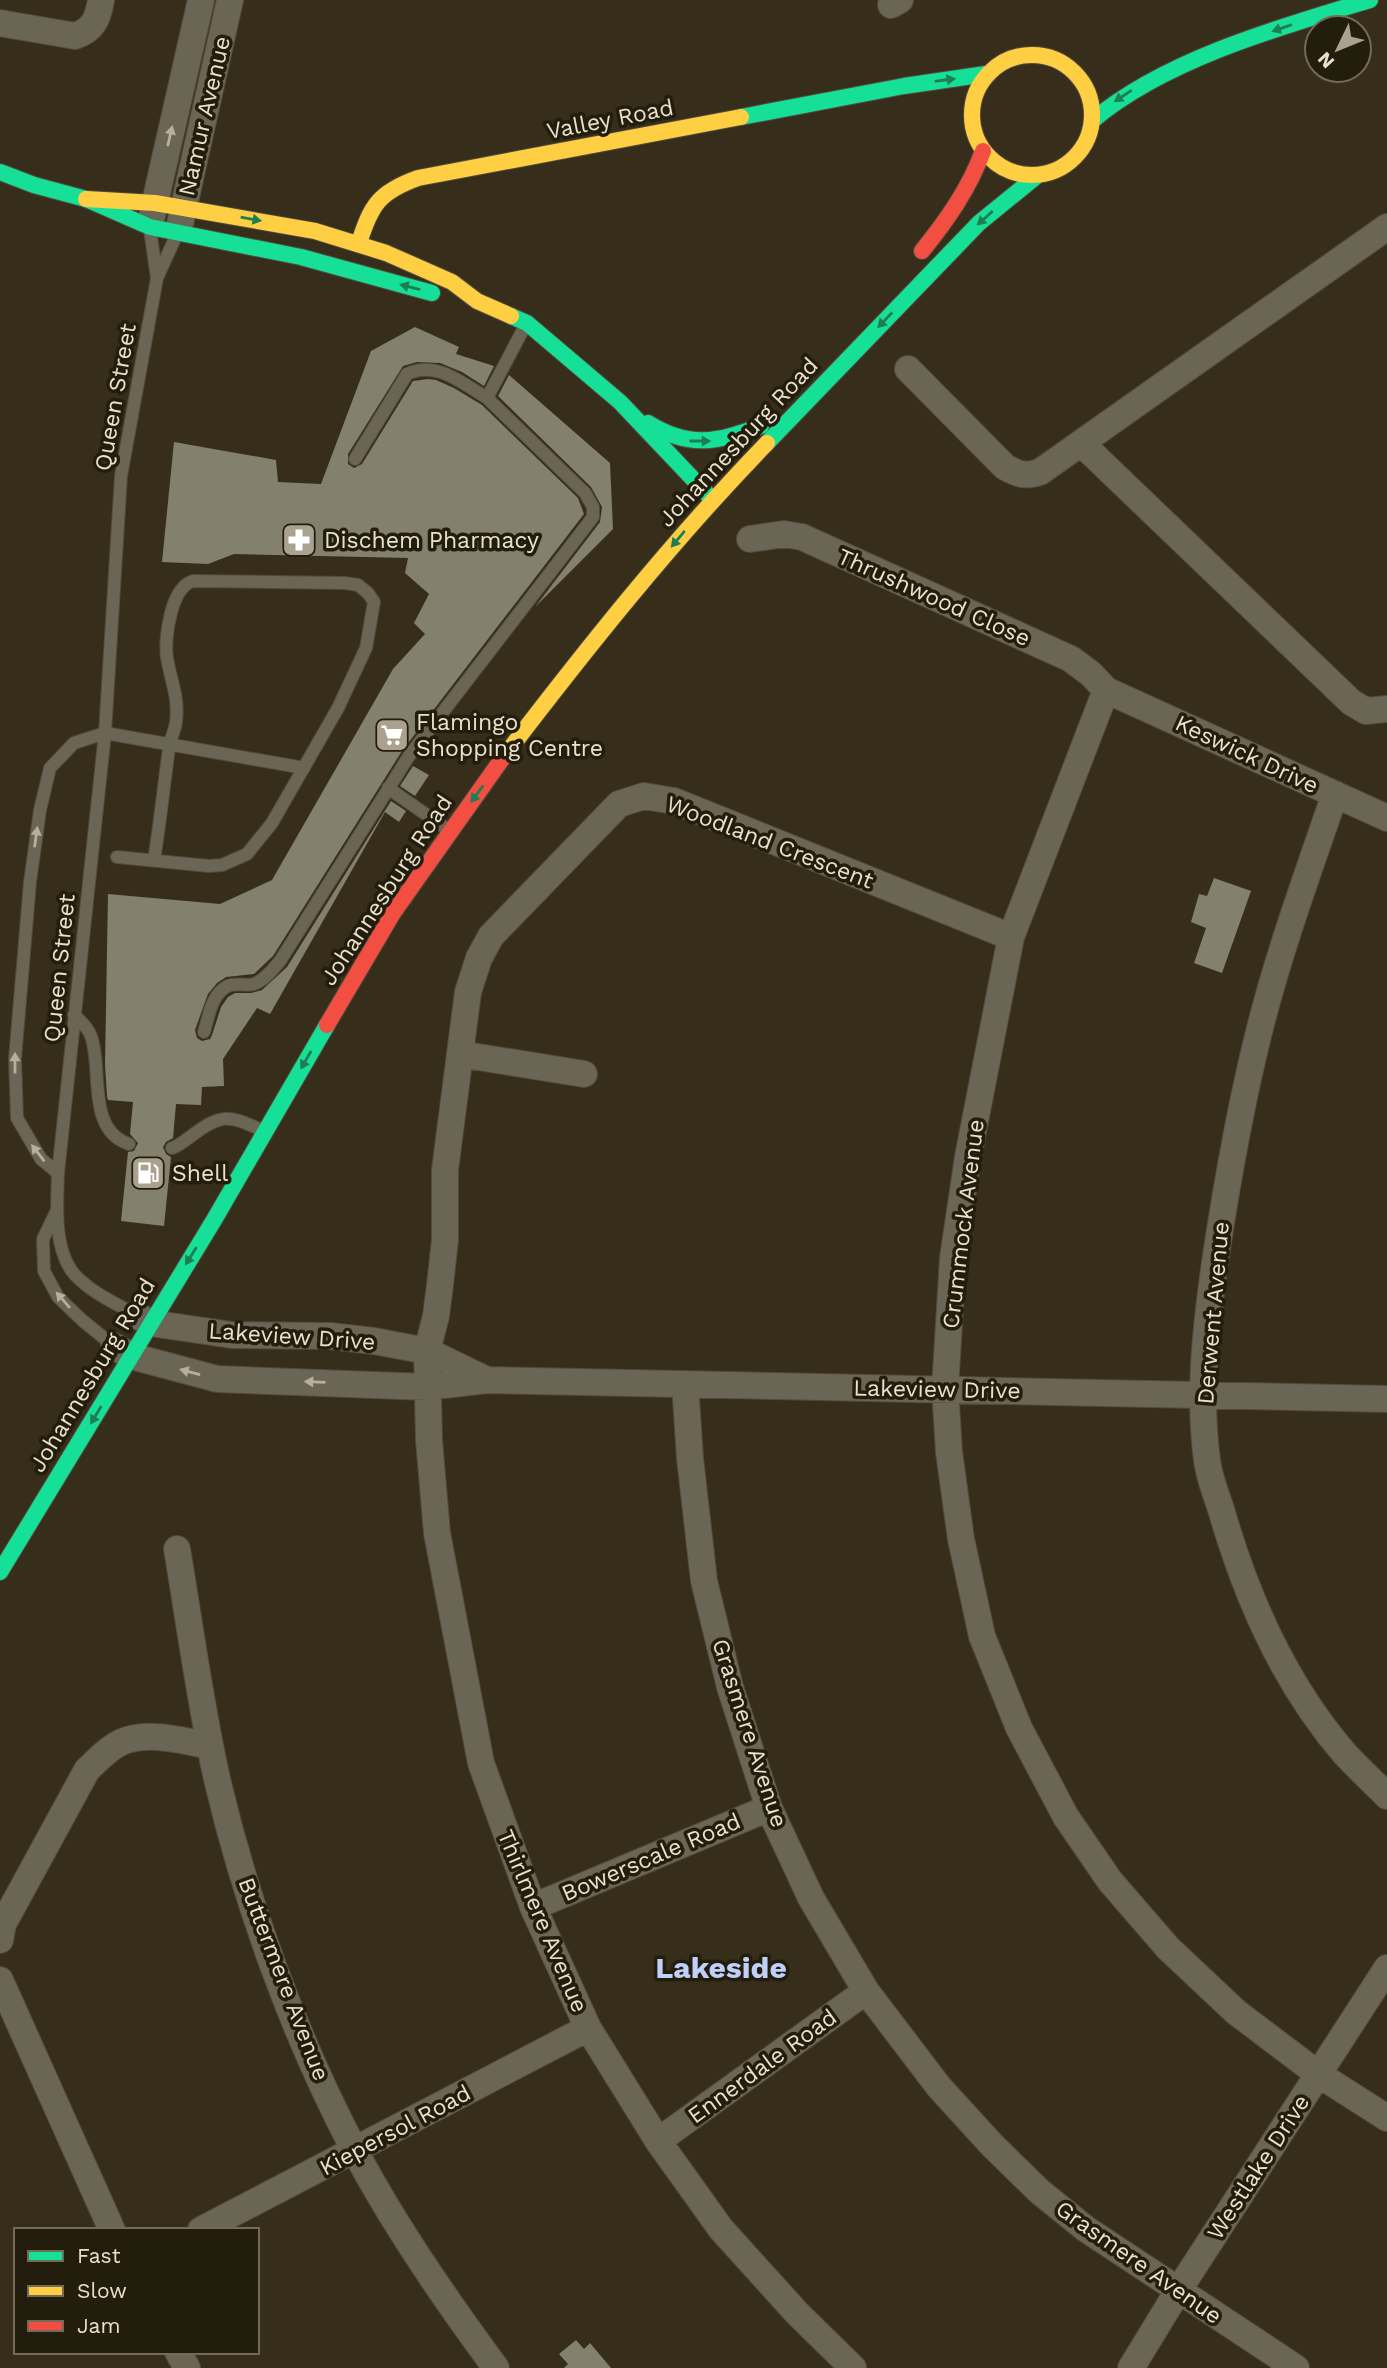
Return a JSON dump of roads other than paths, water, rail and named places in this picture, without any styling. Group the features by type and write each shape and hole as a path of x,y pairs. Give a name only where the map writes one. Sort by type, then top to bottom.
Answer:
{"street":[{"path":"0,23 75,36 86,32 95,21 101,0"},
{"name":"Namur Avenue","path":"152,215 201,0"},
{"name":"Namur Avenue","path":"181,220 230,0"},
{"path":"1093,120 1129,92 1157,76 1248,40 1370,0"},
{"path":"1222,31 1269,15"},
{"path":"1072,69 1084,84 1091,102 1093,120 1087,141 1075,158 1058,170 1038,175 1017,174 999,165 983,151 965,109 986,74 1001,62 1018,55 1038,54 1056,59 1072,69 1092,74"},
{"name":"Valley Road","path":"359,243 370,208 394,186 418,178 904,86 986,74"},
{"path":"904,86 937,99"},
{"path":"913,261 948,220 965,195 983,151"},
{"path":"0,172 34,185 181,220 301,257 440,295 477,301"},
{"name":"Johannesburg Road","path":"443,819 712,499 979,223 1038,175"},
{"path":"86,199 181,220 315,230 359,243 452,282 477,301 527,323 620,402 712,499"},
{"path":"908,369 1005,467 1029,476 1040,472 1387,227"},
{"name":"Johannesburg Road","path":"620,402 662,432 681,440 703,443 766,421 735,452"},
{"path":"1081,443 1351,702 1366,711 1387,709"},
{"name":"Johannesburg Road","path":"0,1572 128,1332 265,1132 393,913 443,819 545,679 668,527"},
{"name":"Thrushwood Close","path":"750,539 784,534 802,537 1071,659 1106,690"},
{"name":"Keswick Drive","path":"1106,690 1387,818"},
{"name":"Crummock Avenue","path":"1106,690 1011,937 984,1071 957,1233 945,1389 949,1452 961,1539 982,1636 1019,1728 1066,1817 1110,1881 1168,1948 1236,2012 1318,2074 1387,2118"},
{"name":"Derwent Avenue","path":"1335,794 1269,996 1241,1107 1216,1258 1201,1396 1207,1462 1230,1538 1262,1622 1302,1694 1338,1743 1387,1796"},
{"name":"Woodland Crescent","path":"427,1387 427,1351 440,1285 444,1240 445,1170 468,992 479,958 491,936 619,804 644,796 674,801 1011,937"},
{"name":"Johannesburg Road","path":"360,938 409,862"},
{"path":"460,1054 584,1074"},
{"name":"Lakeview Drive","path":"128,1332 217,1379 427,1387 487,1380 1387,1399"},
{"name":"Lakeview Drive","path":"128,1332 330,1336 374,1341 427,1351 487,1380"},
{"path":"256,1335 258,1380"},
{"name":"Grasmere Avenue","path":"685,1384 690,1458 704,1581 730,1687 769,1808 811,1898 866,1991 939,2087 1039,2191 1086,2229 1296,2368"},
{"name":"Thirlmere Avenue","path":"427,1387 437,1533 465,1686 481,1763 533,1907 588,2028 658,2141 721,2229 797,2313 853,2368"},
{"path":"0,1551 19,1510"},
{"name":"Buttermere Avenue","path":"177,1549 210,1746 226,1812 256,1918 299,2031 355,2151 437,2287 496,2368"},
{"path":"0,1940 4,1924 87,1770 105,1753 127,1740 154,1737 210,1746"},
{"name":"Bowerscale Road","path":"533,1907 769,1808"},
{"name":"Westlake Drive","path":"1131,2368 1387,1968"},
{"path":"0,1980 111,2228"},
{"name":"Ennerdale Road","path":"658,2141 866,1991"},
{"name":"Kiepersol Road","path":"205,2228 588,2028"}],"lane":[{"name":"Queen Street","path":"152,215 157,278"},
{"name":"Queen Street","path":"128,1332 102,1297 73,1273 59,1243 58,1173 105,733 121,476 157,278 181,220"},
{"path":"487,398 527,323"},
{"path":"204,1032 215,999 222,990 232,984 254,984 280,961 388,788 593,517 593,507 585,493 487,398 437,369 419,368 407,374 355,458"},
{"path":"117,857 209,866 222,865 247,854 272,823 338,708 366,648 374,602 369,593 358,585 345,583 186,583 175,600 168,633 167,661 177,701 176,725 169,744 154,860"},
{"name":"Queen Street","path":"58,1173 41,1159 17,1118 15,1059 30,882 40,810 50,768 74,743 105,733"},
{"path":"105,733 304,768"},
{"path":"388,788 443,819"},
{"path":"74,1015 91,1036 96,1056 98,1098 104,1119 114,1136 129,1144"},
{"path":"172,1148 221,1118 234,1118 265,1132"},
{"name":"Queen Street","path":"57,1208 43,1239 44,1271 58,1297 83,1321 128,1332"}],"place":[{"name":"Dischem Pharmacy","path":"299,540"},
{"name":"Flamingo Shopping Centre","path":"392,735"},
{"name":"Shell","path":"148,1173"}],"district":[{"name":"Lakeside","path":"721,1968"}]}
